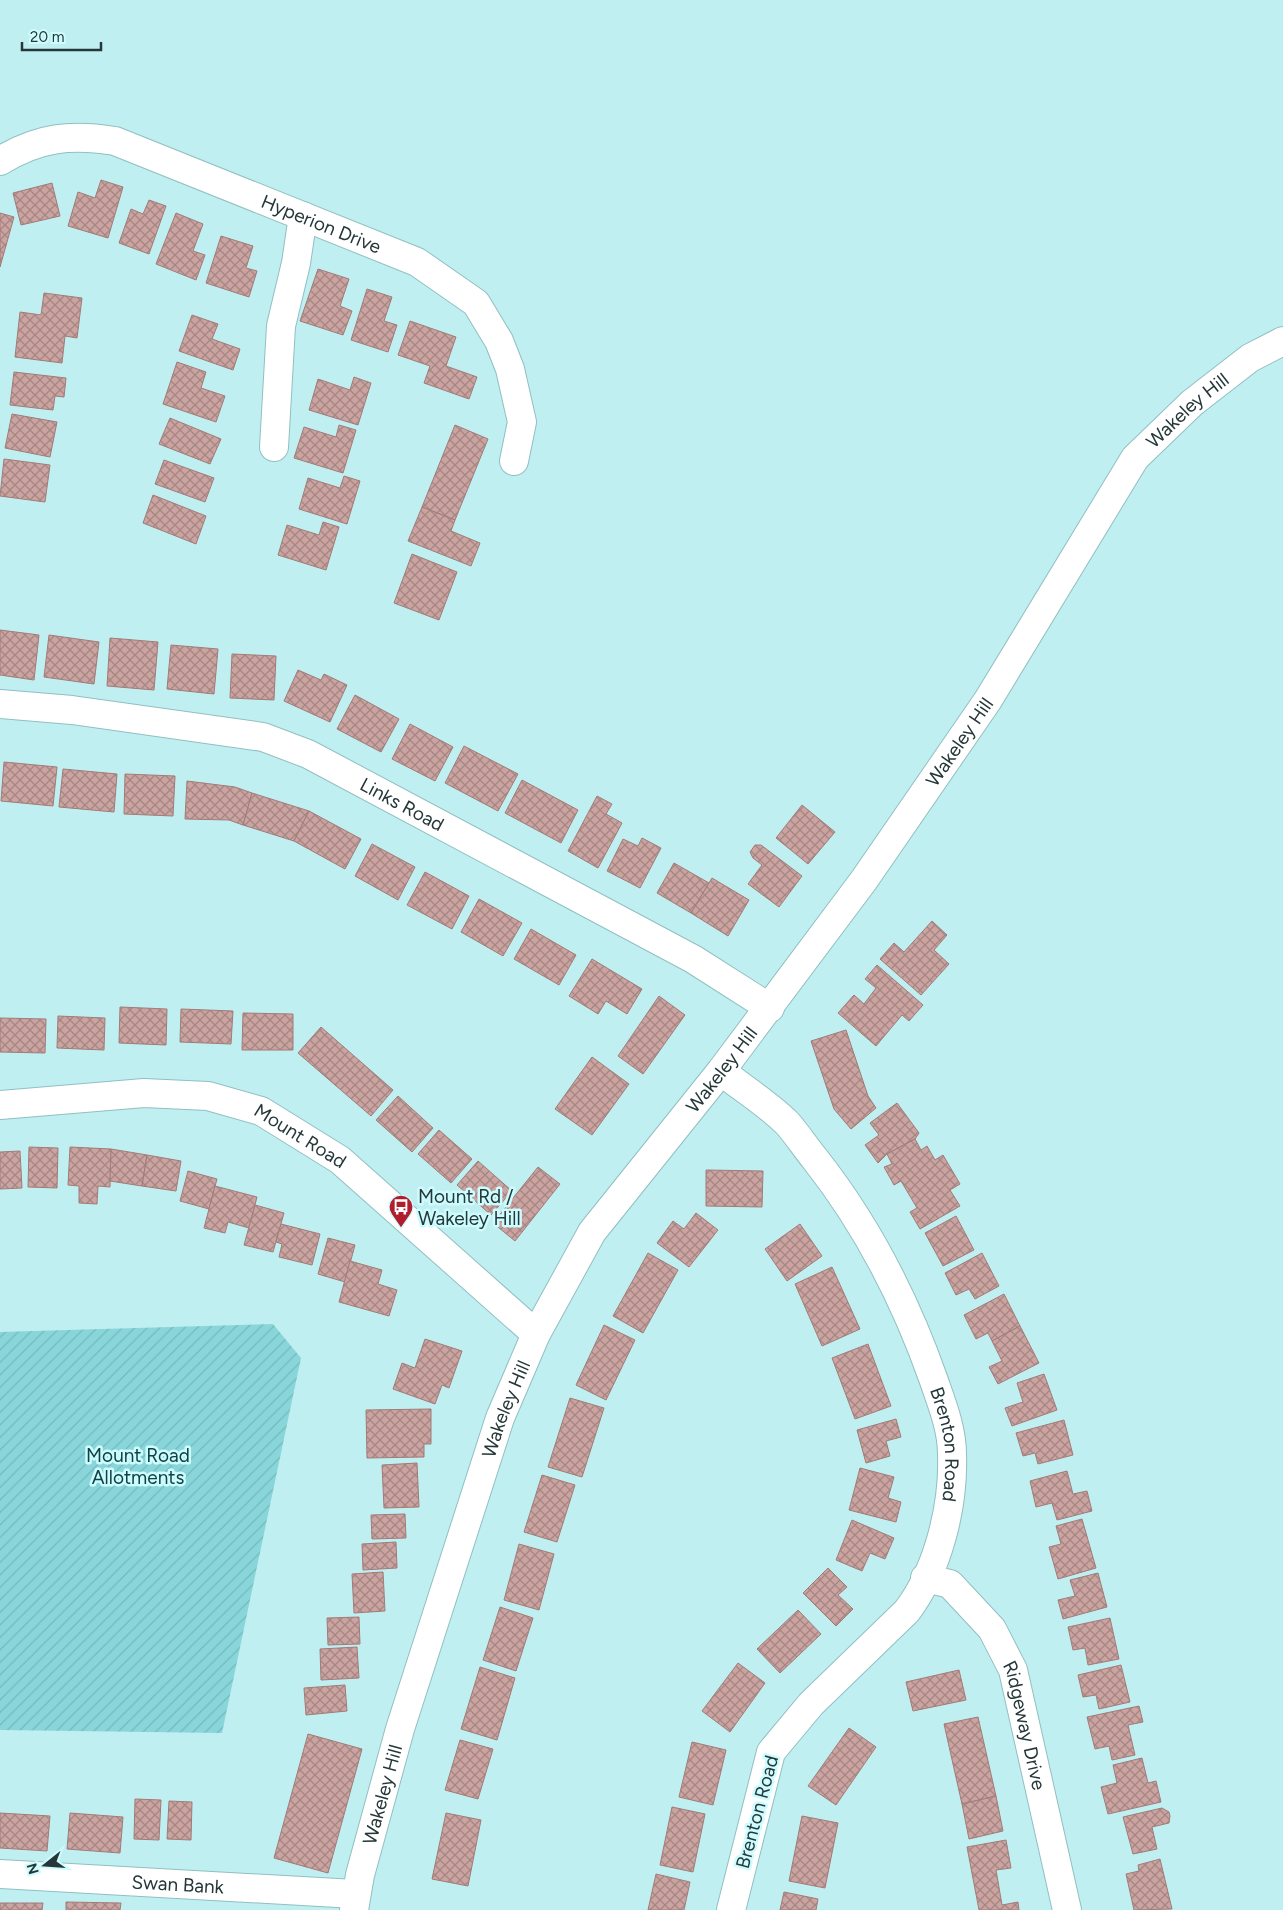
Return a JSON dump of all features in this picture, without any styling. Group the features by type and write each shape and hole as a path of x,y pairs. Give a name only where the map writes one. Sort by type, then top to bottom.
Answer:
{"street":[{"name":"Hyperion Drive","path":"0,161 16,151 47,140 83,136 115,141 417,262 476,303 499,341 510,369 522,422 514,461"},
{"path":"274,447 281,326 296,263 303,216"},
{"name":"Wakeley Hill","path":"354,1902 400,1729 500,1418 536,1334 592,1232 721,1072 864,880 988,700 1135,458 1192,403 1250,358 1283,341"},
{"name":"Links Road","path":"0,704 72,710 263,737 308,754 693,959 770,1008"},
{"name":"Brenton Road","path":"721,1072 786,1123 842,1194 887,1270 925,1356 946,1415 952,1453 950,1496 940,1546 916,1599 907,1611 811,1704 771,1752 731,1910"},
{"name":"Mount Road","path":"0,1105 144,1093 208,1096 261,1111 340,1160 536,1334"},
{"name":"Ridgeway Drive","path":"925,1578 950,1584 992,1629 1013,1670 1067,1910"},
{"name":"Swan Bank","path":"0,1874 118,1879 354,1902"}],"green space":[{"name":"Mount Road Allotments","path":"273,1324 301,1358 222,1733 0,1730 0,1332"}],"building":[{"path":"101,180 123,187 108,238 68,226 78,192 95,198"},
{"path":"52,183 60,216 21,225 13,193"},
{"path":"149,200 166,206 149,254 119,243 131,209 143,214"},
{"path":"0,213 14,217 0,267"},
{"path":"176,213 203,224 193,251 205,255 196,280 156,264"},
{"path":"221,236 253,246 246,268 257,271 249,297 206,283"},
{"path":"318,269 349,279 340,306 352,311 343,335 300,321"},
{"path":"367,289 392,297 384,321 397,325 388,352 351,340"},
{"path":"44,293 82,298 77,338 65,336 62,363 15,357 20,312 41,315"},
{"path":"192,315 218,324 212,339 240,349 233,370 179,351"},
{"path":"410,321 456,337 446,366 477,377 469,399 424,383 430,366 398,355"},
{"path":"177,362 206,372 201,388 225,396 216,422 163,404"},
{"path":"14,372 66,378 64,397 55,396 53,410 10,405"},
{"path":"354,377 371,383 358,425 309,410 318,379 350,390"},
{"path":"12,414 57,422 50,457 5,448"},
{"path":"170,418 221,439 210,464 159,444"},
{"path":"339,425 356,430 343,473 294,458 304,427 336,437"},
{"path":"455,425 488,439 455,520 422,507"},
{"path":"4,459 50,465 45,502 0,496"},
{"path":"164,460 214,478 205,502 155,484"},
{"path":"344,476 360,481 347,524 299,509 308,478 340,488"},
{"path":"153,495 206,516 196,544 143,523"},
{"path":"422,507 455,520 451,531 480,543 471,566 408,541"},
{"path":"323,522 339,527 326,570 278,555 287,525 319,535"},
{"path":"412,554 457,572 439,620 394,603"},
{"path":"0,630 39,635 34,680 0,675"},
{"path":"49,635 99,642 94,684 44,677"},
{"path":"110,638 158,642 154,690 107,686"},
{"path":"171,645 218,649 214,694 167,689"},
{"path":"232,654 276,656 274,700 230,698"},
{"path":"298,670 321,680 324,674 347,685 330,722 284,701"},
{"path":"355,695 399,719 381,752 337,729"},
{"path":"410,724 453,747 435,781 392,759"},
{"path":"464,746 518,774 498,811 445,783"},
{"path":"4,762 57,767 53,806 1,801"},
{"path":"63,769 117,774 114,812 59,807"},
{"path":"125,774 175,776 173,816 124,814"},
{"path":"522,780 578,810 561,843 505,813"},
{"path":"187,781 235,787 252,793 243,825 229,820 185,819"},
{"path":"252,793 309,811 294,841 243,825"},
{"path":"597,796 612,804 606,814 622,823 598,868 568,851"},
{"path":"802,805 835,832 808,864 776,838"},
{"path":"309,811 361,839 345,869 294,841"},
{"path":"642,838 661,848 640,888 607,871 623,839 638,846"},
{"path":"372,844 415,867 398,900 355,876"},
{"path":"755,845 761,845 802,876 779,907 748,884 762,865 753,858 750,852"},
{"path":"674,863 709,883 691,913 657,893"},
{"path":"425,872 469,896 452,929 407,905"},
{"path":"712,878 749,900 728,936 691,913"},
{"path":"479,899 522,923 503,956 461,932"},
{"path":"932,921 947,935 934,950 949,964 921,995 880,959 894,943 904,952"},
{"path":"531,929 576,955 559,985 514,959"},
{"path":"592,959 642,989 627,1014 606,1001 598,1014 569,996"},
{"path":"877,965 923,1005 909,1021 902,1015 876,1046 838,1013 854,995 864,1004 876,988 865,979"},
{"path":"659,996 685,1015 643,1074 618,1056"},
{"path":"120,1007 167,1009 166,1045 119,1043"},
{"path":"181,1009 233,1011 231,1044 180,1042"},
{"path":"243,1013 293,1014 293,1050 242,1050"},
{"path":"58,1016 105,1018 104,1050 57,1048"},
{"path":"0,1018 46,1019 45,1053 0,1052"},
{"path":"321,1027 393,1090 371,1116 298,1053"},
{"path":"846,1030 868,1096 876,1108 851,1129 834,1109 811,1041"},
{"path":"592,1057 629,1084 592,1135 555,1109"},
{"path":"398,1096 433,1128 412,1152 376,1120"},
{"path":"897,1103 919,1133 915,1139 887,1154 878,1163 865,1145 879,1135 870,1123"},
{"path":"439,1130 472,1159 451,1183 418,1154"},
{"path":"915,1139 921,1150 927,1146 935,1160 943,1155 960,1184 950,1190 960,1206 920,1229 910,1212 917,1208 901,1181 894,1185 884,1167 892,1164 887,1154"},
{"path":"29,1147 58,1148 57,1188 28,1187"},
{"path":"70,1147 111,1149 110,1187 98,1186 97,1204 79,1203 79,1186 68,1185"},
{"path":"111,1149 147,1155 142,1186 110,1181"},
{"path":"20,1151 22,1188 0,1189 0,1152"},
{"path":"147,1155 181,1161 176,1191 142,1186"},
{"path":"478,1161 512,1191 491,1215 457,1185"},
{"path":"538,1167 560,1184 515,1241 493,1223"},
{"path":"706,1170 763,1171 762,1207 706,1206"},
{"path":"188,1171 217,1179 209,1209 180,1201"},
{"path":"215,1186 257,1197 249,1228 228,1222 225,1233 204,1228"},
{"path":"255,1205 284,1213 273,1252 244,1245"},
{"path":"696,1213 718,1230 689,1267 657,1243 673,1221 684,1229"},
{"path":"956,1216 974,1250 943,1266 925,1233"},
{"path":"281,1224 320,1234 312,1265 279,1257 282,1244 276,1242"},
{"path":"800,1224 822,1256 787,1281 765,1249"},
{"path":"328,1238 355,1245 345,1282 318,1274"},
{"path":"648,1253 678,1270 643,1333 613,1316"},
{"path":"982,1253 999,1286 975,1299 969,1289 956,1295 945,1273"},
{"path":"350,1261 382,1270 378,1284 397,1290 389,1316 339,1302"},
{"path":"832,1267 860,1329 822,1346 795,1284"},
{"path":"1004,1294 1020,1326 992,1341 988,1333 976,1339 964,1315"},
{"path":"604,1325 635,1340 606,1400 576,1385"},
{"path":"1020,1326 1039,1363 998,1384 989,1367 1002,1361 992,1341"},
{"path":"425,1339 462,1351 449,1388 442,1385 435,1404 393,1389 402,1363 415,1368"},
{"path":"868,1344 891,1406 855,1419 832,1358"},
{"path":"1044,1374 1057,1410 1012,1426 1005,1408 1023,1402 1017,1383"},
{"path":"570,1398 604,1408 582,1477 548,1467"},
{"path":"431,1409 431,1444 424,1444 424,1457 367,1458 366,1410"},
{"path":"896,1419 901,1437 886,1441 890,1456 866,1463 857,1430"},
{"path":"1064,1420 1073,1455 1038,1464 1035,1453 1023,1456 1016,1433"},
{"path":"417,1463 419,1507 384,1508 382,1465"},
{"path":"860,1468 894,1477 888,1498 901,1502 896,1522 849,1510"},
{"path":"1067,1471 1073,1494 1087,1491 1092,1511 1057,1520 1052,1503 1036,1507 1030,1481"},
{"path":"542,1475 575,1485 557,1542 524,1532"},
{"path":"405,1514 406,1538 372,1539 371,1515"},
{"path":"1082,1519 1096,1568 1058,1579 1049,1547 1061,1544 1056,1526"},
{"path":"852,1520 894,1538 885,1559 870,1553 862,1571 836,1560"},
{"path":"396,1542 397,1568 363,1570 362,1544"},
{"path":"519,1544 554,1554 539,1610 504,1600"},
{"path":"828,1568 847,1587 838,1595 853,1609 836,1626 803,1593"},
{"path":"383,1572 385,1611 354,1613 352,1574"},
{"path":"1098,1573 1107,1607 1063,1619 1058,1600 1075,1596 1070,1580"},
{"path":"500,1607 533,1618 516,1671 483,1660"},
{"path":"798,1610 821,1634 780,1673 757,1649"},
{"path":"359,1617 360,1644 328,1645 327,1618"},
{"path":"1110,1618 1119,1659 1088,1665 1085,1648 1073,1650 1068,1627"},
{"path":"357,1647 359,1678 321,1680 320,1649"},
{"path":"738,1663 765,1683 730,1732 702,1711"},
{"path":"1121,1665 1130,1702 1099,1709 1096,1695 1083,1697 1078,1675"},
{"path":"480,1667 515,1678 497,1740 461,1729"},
{"path":"959,1670 966,1700 913,1711 906,1682"},
{"path":"345,1685 347,1711 306,1715 304,1688"},
{"path":"1139,1706 1143,1722 1128,1725 1135,1755 1112,1760 1109,1746 1095,1749 1087,1717"},
{"path":"978,1717 996,1796 962,1804 944,1724"},
{"path":"849,1728 876,1747 836,1805 808,1786"},
{"path":"308,1734 362,1749 328,1873 274,1858"},
{"path":"460,1740 493,1749 478,1799 445,1790"},
{"path":"692,1742 726,1750 713,1805 679,1797"},
{"path":"1142,1758 1148,1783 1156,1781 1161,1802 1108,1814 1101,1787 1117,1783 1113,1765"},
{"path":"996,1796 1003,1831 969,1839 962,1804"},
{"path":"135,1799 161,1800 159,1840 134,1839"},
{"path":"169,1801 192,1802 191,1840 167,1839"},
{"path":"672,1807 705,1814 693,1872 660,1865"},
{"path":"1162,1808 1169,1812 1170,1816 1169,1823 1152,1827 1157,1849 1133,1854 1123,1817"},
{"path":"0,1813 50,1816 47,1851 0,1848"},
{"path":"70,1813 123,1817 120,1853 67,1849"},
{"path":"446,1813 481,1820 468,1886 432,1879"},
{"path":"802,1816 838,1823 825,1888 789,1881"},
{"path":"1006,1840 1011,1868 996,1870 1002,1905 1018,1902 1019,1910 979,1910 967,1847"},
{"path":"1160,1859 1172,1909 1134,1910 1126,1874 1139,1871 1138,1865"},
{"path":"656,1874 690,1882 684,1910 648,1910"},
{"path":"784,1892 818,1899 816,1910 780,1910"},
{"path":"66,1902 121,1903 120,1910 66,1910"},
{"path":"0,1903 43,1903 42,1910 0,1910"}],"place":[{"name":"Mount Rd / Wakeley Hill","path":"401,1228"}]}
